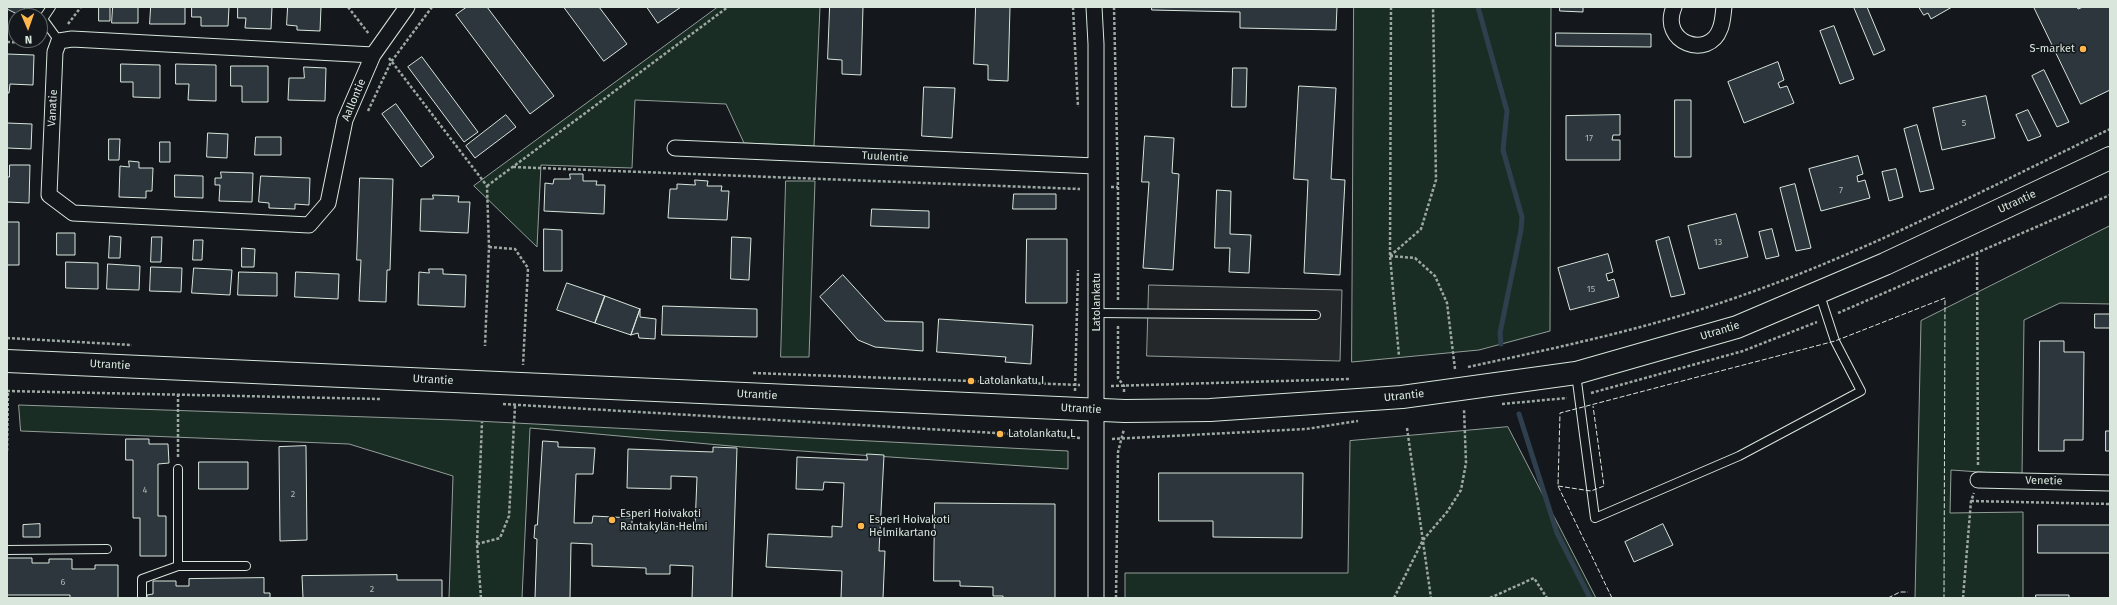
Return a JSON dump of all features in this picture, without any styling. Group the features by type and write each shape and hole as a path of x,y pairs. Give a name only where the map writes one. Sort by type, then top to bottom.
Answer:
{"main road":[{"name":"Utrantie","path":"7,361 1125,411 1210,410 1402,396 1576,373 1737,327 1885,264 2110,158"}],"street":[{"name":"Aallontie","path":"328,203 344,120 376,51 407,7"},
{"name":"Latolankatu","path":"1094,7 1096,44 1088,189 1097,313 1096,598"},
{"path":"1674,7 1672,14 1673,30 1684,42 1692,45 1701,45 1716,36 1720,28 1721,11"},
{"path":"59,41 72,39 376,51"},
{"name":"Vanatie","path":"59,41 55,52 49,195 73,213 310,224 328,203"},
{"name":"Tuulentie","path":"675,148 1089,166"},
{"name":"Venetie","path":"1978,480 2110,483"}],"lane":[{"path":"51,7 43,18 59,41"},
{"path":"1576,373 1595,518 1739,456 1861,391 1835,341 1819,292"},
{"path":"1097,313 1316,315"},
{"path":"178,469 178,566"},
{"path":"7,550 107,549"},
{"path":"142,598 142,579 178,566 246,566"}],"path":[{"path":"348,7 376,51 391,62 487,186 489,247 485,346"},
{"path":"368,112 391,62 432,7"},
{"path":"487,186 728,7"},
{"path":"1073,7 1079,110"},
{"path":"1114,7 1118,187 1118,378 1124,386 1125,411 1124,432 1118,452 1116,598"},
{"path":"1391,7 1390,256 1399,356"},
{"path":"1390,256 1421,229 1436,180 1434,7"},
{"path":"7,42 47,43 59,41"},
{"path":"1448,371 1592,340 1726,301 1863,248 2110,129"},
{"path":"513,166 1088,189 1118,187"},
{"path":"1081,197 1088,189 1089,166"},
{"path":"1494,405 1578,396 1744,350 1827,318 2110,195"},
{"path":"489,247 515,249 528,268 523,365"},
{"path":"1963,598 1971,501 1978,480 1977,252"},
{"path":"1390,256 1415,258 1435,276 1447,303 1455,369"},
{"path":"1075,384 1078,267"},
{"path":"7,338 134,346"},
{"path":"517,366 531,365"},
{"path":"751,373 1124,386 1354,379"},
{"path":"7,451 8,391 381,399"},
{"path":"178,394 178,469"},
{"path":"496,403 515,406 1096,439 1306,429 1360,421"},
{"path":"477,544 500,538 509,516 515,406"},
{"path":"1456,409 1471,408"},
{"path":"1394,598 1399,592 1423,540 1447,512 1461,490 1466,463 1464,409"},
{"path":"481,598 477,544 482,422"},
{"path":"1407,428 1431,598"},
{"path":"1971,501 2110,504"},
{"path":"1490,598 1534,578 1547,598"},
{"path":"1398,598 1399,592"}],"green space":[{"path":"718,7 820,7 814,146 744,143 726,104 635,100 632,168 541,165 537,247 474,186"},
{"path":"1354,7 1551,7 1550,331 1479,350 1352,362"},
{"path":"786,181 815,181 809,357 781,357"},
{"path":"2110,226 2110,304 2060,303 2024,320 2022,475 1951,470 1950,513 2023,512 2023,598 1915,598 1921,321"},
{"path":"19,405 456,420 1068,451 1068,469 742,447 530,428 522,598 449,598 453,476 349,444 21,431"},
{"path":"1508,427 1596,598 1125,598 1125,573 1348,573 1350,441"}],"shaded area":[{"path":"1149,285 1342,290 1340,361 1147,356"}],"building":[{"path":"7,7 25,7 25,8 7,9"},
{"path":"99,7 110,7 110,21 99,21"},
{"path":"113,7 138,7 138,23 112,23"},
{"path":"151,7 185,7 185,24 150,24"},
{"path":"192,7 229,7 228,26 201,26 201,17 192,17"},
{"path":"238,7 272,7 271,29 245,28 246,18 238,18"},
{"path":"288,7 321,7 320,31 297,30 297,26 287,25"},
{"path":"467,7 487,7 554,96 530,114 456,15"},
{"path":"564,7 599,7 627,44 604,61"},
{"path":"647,7 681,7 658,23"},
{"path":"830,7 863,7 861,75 842,74 842,60 828,59"},
{"path":"976,7 1010,7 1008,81 988,80 988,65 974,64"},
{"path":"1152,7 1337,7 1336,30 1240,28 1240,12 1152,10"},
{"path":"1560,7 1583,7 1583,12 1560,11"},
{"path":"1854,7 1867,7 1885,50 1874,55"},
{"path":"1919,7 1952,7 1931,19 1928,13 1924,15"},
{"name":"S-market","path":"2034,7 2077,7 2078,9 2083,7 2110,7 2110,90 2081,104"},
{"path":"1834,26 1854,79 1840,84 1820,31"},
{"path":"1556,33 1651,34 1651,47 1556,46"},
{"path":"7,54 34,55 33,85 10,84 9,93 7,93"},
{"path":"422,57 478,132 464,142 408,67"},
{"path":"1778,62 1784,80 1778,83 1780,88 1787,86 1794,103 1744,123 1728,82"},
{"path":"121,64 160,65 160,98 133,97 133,82 121,82"},
{"path":"176,64 216,65 216,101 188,100 189,84 176,84"},
{"path":"231,66 268,66 268,102 242,102 242,86 231,86"},
{"path":"304,67 326,68 325,101 288,100 289,78 304,78"},
{"path":"1233,68 1247,68 1246,107 1232,107"},
{"path":"2044,70 2069,122 2057,127 2032,76"},
{"path":"1299,86 1336,88 1331,179 1345,180 1340,275 1304,273 1308,180 1294,179"},
{"path":"924,87 955,88 952,138 922,136"},
{"path":"1986,96 1995,138 1942,150 1933,108"},
{"path":"1675,100 1691,100 1691,157 1675,157"},
{"path":"396,104 434,157 421,167 382,114"},
{"path":"2028,110 2041,136 2028,141 2016,115"},
{"path":"506,115 516,127 475,158 466,146"},
{"path":"1620,115 1620,135 1613,135 1612,140 1620,140 1620,160 1566,160 1566,116"},
{"path":"7,123 32,124 31,149 7,148"},
{"path":"1917,125 1934,189 1920,192 1904,129"},
{"path":"208,133 228,134 227,158 207,157"},
{"path":"1145,136 1174,138 1172,173 1179,174 1173,270 1143,268 1149,182 1142,182"},
{"path":"256,137 281,137 281,155 255,155"},
{"path":"109,139 120,139 119,160 109,160"},
{"path":"160,142 170,142 170,162 160,162"},
{"path":"1858,156 1863,174 1857,176 1858,182 1865,180 1870,198 1821,211 1809,169"},
{"path":"129,161 139,162 139,168 153,168 152,191 146,191 146,198 119,197 120,166 129,167"},
{"path":"10,165 30,165 29,203 7,202 7,177 9,177"},
{"path":"1896,169 1903,197 1889,201 1882,172"},
{"path":"221,172 253,173 252,202 219,201 220,185 215,185 215,178 221,178"},
{"path":"570,174 583,174 583,181 597,181 596,185 605,185 604,214 544,211 545,183 553,184 554,179 570,179"},
{"path":"175,175 203,176 203,198 175,197"},
{"path":"261,176 310,178 309,205 295,204 295,209 269,208 269,203 259,202"},
{"path":"360,178 393,179 390,270 387,270 386,302 359,301 361,260 357,260"},
{"path":"695,180 708,181 707,186 722,186 721,191 729,191 727,220 668,218 670,189 677,189 677,184 695,185"},
{"path":"1795,184 1811,248 1796,251 1780,188"},
{"path":"1217,190 1231,191 1230,234 1251,235 1249,273 1229,272 1230,248 1215,248"},
{"path":"1014,194 1056,194 1056,209 1013,209"},
{"path":"433,195 459,196 458,202 470,202 468,233 420,231 421,199 433,199"},
{"path":"872,209 929,211 929,228 871,226"},
{"path":"1736,214 1748,257 1699,269 1688,226"},
{"path":"7,222 19,222 19,265 7,265"},
{"path":"544,229 562,230 562,271 544,271"},
{"path":"1772,229 1779,256 1766,259 1759,232"},
{"path":"57,233 75,233 75,255 57,255"},
{"path":"110,236 121,237 120,258 109,258"},
{"path":"152,237 162,237 161,262 151,262"},
{"path":"732,237 751,238 749,280 731,279"},
{"path":"1669,237 1685,294 1671,297 1656,241"},
{"path":"1027,239 1067,239 1067,303 1026,303"},
{"path":"194,240 203,240 202,260 193,260"},
{"path":"242,248 255,249 254,267 242,267"},
{"path":"1608,254 1613,272 1606,274 1608,281 1614,279 1619,297 1570,310 1558,268"},
{"path":"66,262 98,263 98,289 66,288"},
{"path":"108,264 140,266 139,290 107,289"},
{"path":"151,267 182,268 181,292 150,291"},
{"path":"194,268 232,270 230,295 192,293"},
{"path":"429,269 443,269 443,274 466,275 465,307 418,305 419,272 429,273"},
{"path":"239,272 277,273 277,296 238,295"},
{"path":"296,272 339,274 338,299 295,297"},
{"path":"843,275 885,321 923,322 923,351 875,347 858,340 820,297"},
{"path":"567,283 605,296 595,323 557,310"},
{"path":"605,296 640,309 631,335 595,323"},
{"path":"663,306 757,309 757,337 662,335"},
{"path":"640,309 640,317 656,319 655,339 639,338 638,333 631,335"},
{"path":"2095,314 2110,314 2110,328 2095,328"},
{"path":"939,319 1033,325 1031,364 1005,362 1006,357 937,352"},
{"path":"2040,341 2064,341 2064,352 2084,352 2083,440 2064,440 2064,451 2039,451"},
{"path":"2106,431 2110,431 2110,451 2106,451"},
{"path":"126,439 149,439 149,444 168,444 169,463 158,464 158,516 166,516 166,556 140,556 140,518 133,518 133,460 126,460"},
{"name":"Esperi Hoivakoti Rantakylän Helmi","path":"543,441 558,442 558,447 595,448 593,474 576,474 574,523 592,523 593,516 632,518 632,525 695,527 697,477 671,476 671,489 627,488 628,449 713,452 713,447 737,448 732,598 692,598 693,566 670,565 670,574 646,574 646,568 592,566 592,544 571,543 570,598 535,598 537,539 534,538 535,525 537,525"},
{"path":"306,446 307,540 280,541 279,447"},
{"name":"Esperi Hoivakoti Helmikartano","path":"867,454 884,455 879,551 885,551 883,598 841,598 842,571 766,567 768,534 832,537 832,526 842,527 844,483 824,482 823,490 796,489 797,457 867,460"},
{"path":"199,462 248,462 248,489 199,489"},
{"path":"1159,473 1303,473 1302,538 1213,537 1213,521 1159,521"},
{"path":"935,503 1055,504 1055,598 1003,598 1003,596 993,596 993,587 960,586 960,581 934,581"},
{"path":"40,524 40,537 23,537 23,525"},
{"path":"1663,524 1673,545 1634,562 1625,542"},
{"path":"2038,525 2110,525 2110,553 2038,553"},
{"path":"7,558 32,558 32,563 49,563 49,559 72,559 72,569 95,569 95,565 118,565 118,598 70,598 70,595 7,595"},
{"path":"397,575 397,580 442,580 442,598 303,598 302,576"},
{"path":"264,578 264,593 270,593 270,598 147,598 147,595 153,594 153,581 176,581 176,586 189,586 189,579"},
{"path":"2036,595 2069,595 2069,598 2036,598"}],"waterway":[{"path":"1478,7 1507,111 1503,150 1522,217 1521,230 1500,333 1501,344"},
{"path":"1519,414 1557,533 1590,598"}],"fence":[{"path":"1612,598 1558,486 1560,413 1835,341 1945,298 1944,598"},
{"path":"1558,486 1591,491 1604,486 1593,406"},
{"path":"1888,598 1900,592 1908,592"}],"place":[{"name":"S-market","path":"2083,49"},
{"name":"Latolankatu I","path":"971,381"},
{"name":"Latolankatu L","path":"1000,434"},
{"name":"Esperi Hoivakoti Rantakylän Helmi","path":"612,520"},
{"name":"Esperi Hoivakoti Helmikartano","path":"861,526"}]}
